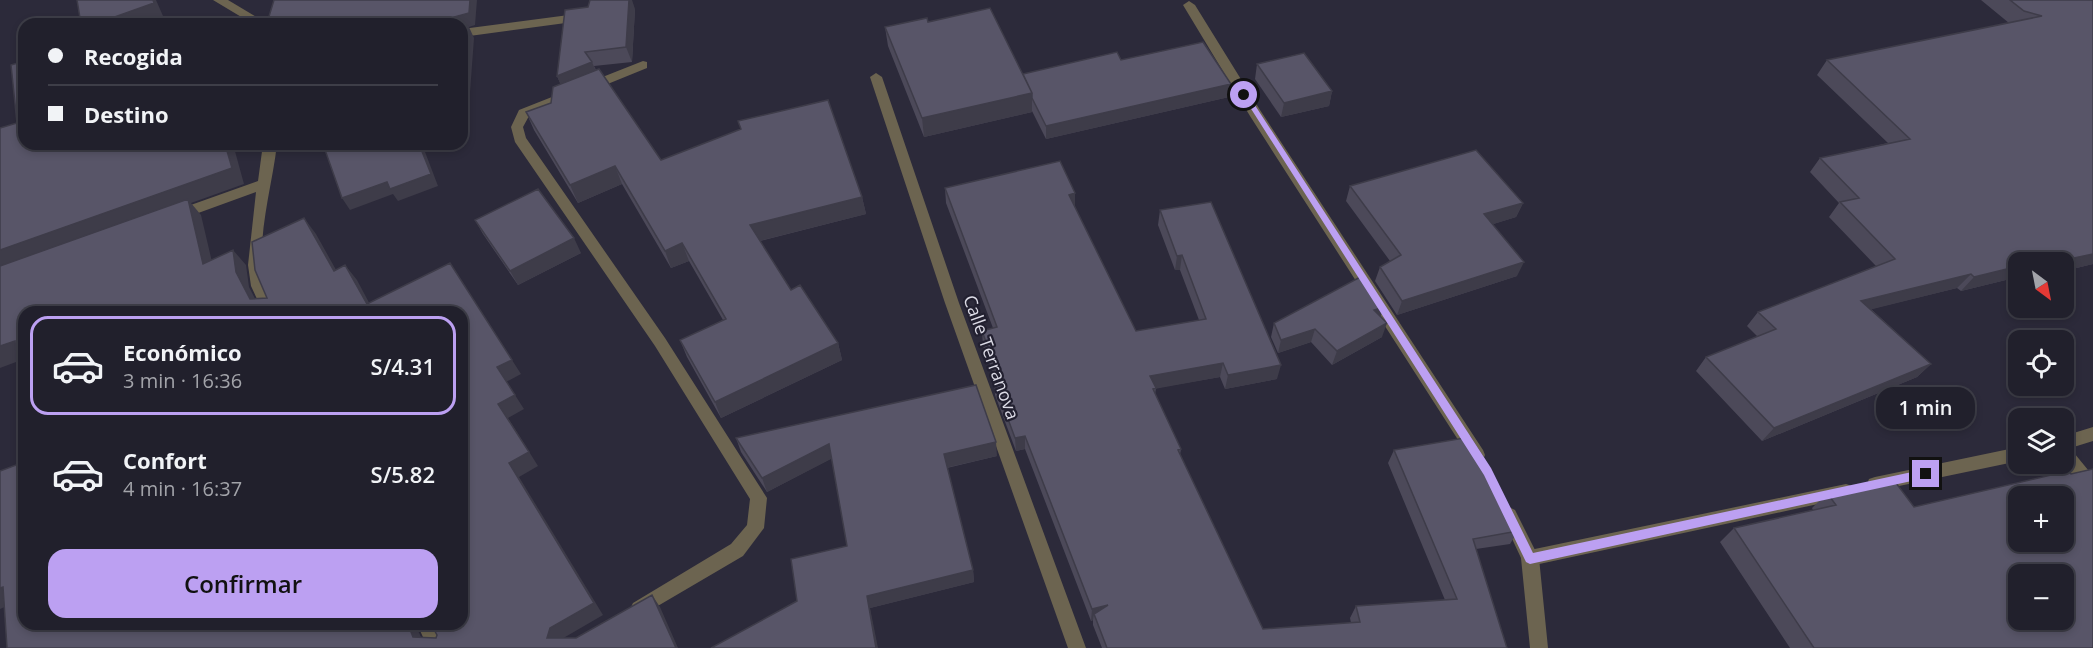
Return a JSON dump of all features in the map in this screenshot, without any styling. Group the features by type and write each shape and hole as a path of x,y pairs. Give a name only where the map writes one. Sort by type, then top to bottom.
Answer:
{"street":[{"path":"219,0 251,18"},
{"path":"1190,5 1255,113 1488,472"},
{"path":"468,32 589,16"},
{"path":"622,619 737,550 755,528 759,513 759,498 660,342 520,139 517,127 524,113 643,65"},
{"name":"Calle Terranova","path":"876,77 952,303 1077,648"},
{"path":"267,306 257,284 257,235 269,150"},
{"path":"166,219 266,183"},
{"path":"2074,440 2093,434"},
{"path":"1530,558 2008,456"},
{"path":"2074,465 2093,488"},
{"path":"1502,501 1530,558 1539,648"},
{"path":"429,630 438,648"}],"building":[{"path":"77,0 153,0 154,3 112,18 80,18"},
{"path":"274,0 470,0 469,13 454,18 269,18"},
{"path":"590,0 629,0 626,47 585,52 592,62 557,76 565,10 588,7"},
{"path":"2010,0 2093,0 2093,254 2074,258 2074,252 2008,252 2008,269 1974,277 1971,274 1861,301 1931,364 1774,428 1706,357 1776,329 1758,312 1895,259 1840,202 1859,198 1820,158 1910,139 1827,60 2042,16 2024,11"},
{"path":"990,8 1032,93 922,118 885,27 927,18 928,22"},
{"path":"1203,42 1231,84 1046,126 1023,74 1117,52 1121,60"},
{"path":"1304,53 1332,91 1284,103 1257,64"},
{"path":"18,63 18,150 227,150 232,168 0,250 0,128 17,123 11,65"},
{"path":"599,69 661,160 741,129 738,121 828,100 862,197 750,225 791,290 800,285 838,343 715,402 680,340 726,319 682,243 665,251 615,166 570,185 526,112 551,103 553,87"},
{"path":"325,150 421,150 431,174 390,189 387,182 342,198"},
{"path":"1476,150 1523,203 1484,214 1524,262 1402,301 1380,267 1401,255 1350,186"},
{"path":"1060,161 1075,193 1069,195 1136,331 1206,319 1182,255 1177,256 1160,210 1211,202 1281,365 1228,375 1223,363 1150,376 1156,388 1153,389 1181,449 1178,450 1263,629 1360,622 1356,606 1457,599 1394,450 1470,437 1485,460 1518,531 1473,539 1507,648 1107,648 1094,614 1108,605 1092,609 1025,436 1015,438 994,381 1000,380 982,331 997,327 945,188"},
{"path":"538,189 574,238 510,271 475,220"},
{"path":"188,199 203,264 233,250 236,272 250,299 267,298 255,270 252,242 304,218 334,271 345,265 367,304 450,263 512,360 497,367 515,395 498,404 529,452 509,463 594,603 550,628 547,638 576,638 652,595 676,648 7,648 3,587 0,588 0,471 18,464 18,630 410,630 413,637 436,638 434,630 468,630 468,306 18,306 18,378 15,341 0,346 0,266"},
{"path":"1364,275 1384,307 1374,310 1387,323 1337,351 1315,329 1281,340 1274,323"},
{"path":"976,385 996,442 944,454 973,570 867,596 876,648 711,648 797,601 791,559 847,546 829,444 762,478 736,438"},
{"path":"2093,469 2093,648 1814,648 1734,528 1836,505 1827,493 1893,479 1914,507 2055,474 2074,474"}],"route":[{"path":"1244,95 1488,472 1530,558 1926,474"}]}
